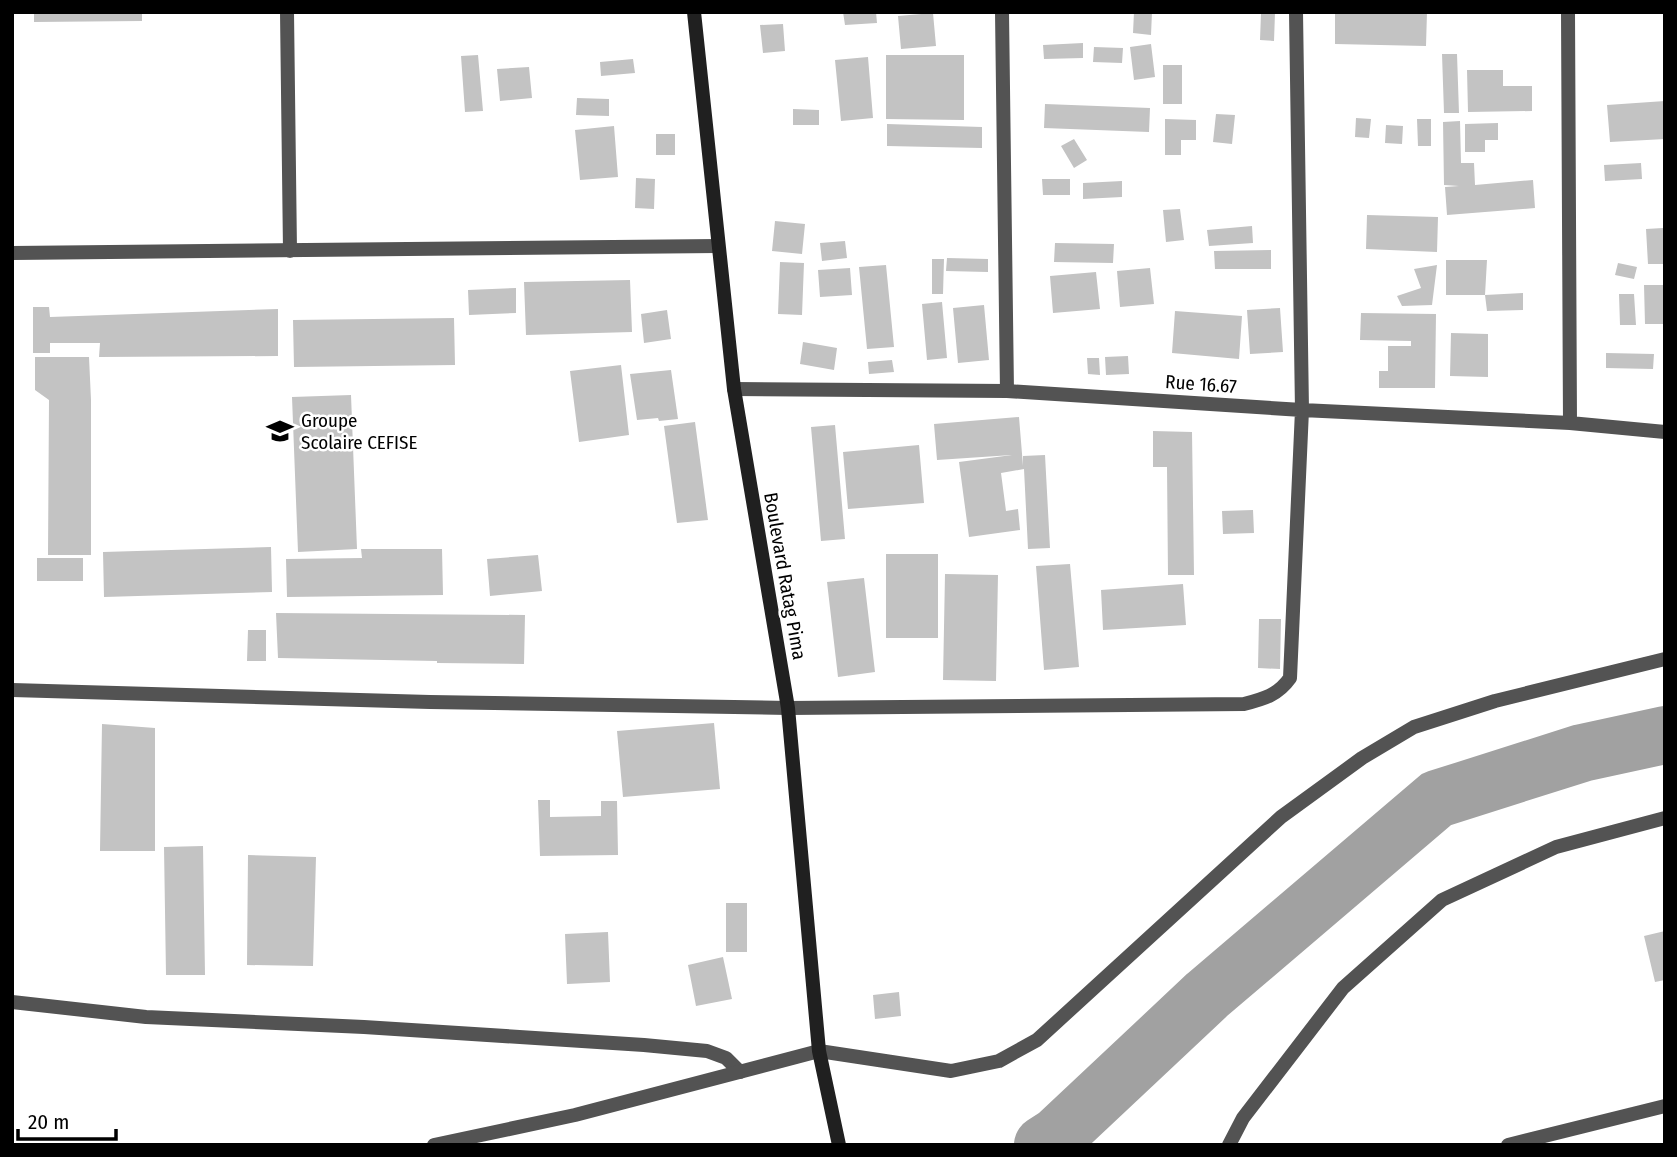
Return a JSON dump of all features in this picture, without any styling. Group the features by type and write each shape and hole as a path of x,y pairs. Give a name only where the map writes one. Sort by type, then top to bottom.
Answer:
{"street":[{"path":"287,12 290,251"},
{"name":"Boulevard Ratag Pima","path":"694,12 734,389 788,708 819,1051 838,1141"},
{"path":"1002,12 1007,391"},
{"path":"12,690 788,708 1244,704 1283,689 1290,678 1303,410 1297,12"},
{"path":"1568,12 1570,423"},
{"path":"12,253 718,246"},
{"name":"Rue 16.67","path":"734,389 1007,391 1303,410 1570,423 1665,432"},
{"path":"434,1145 576,1115 819,1051 951,1071 999,1061 1037,1040 1281,817 1362,758 1414,727 1484,704 1665,659"},
{"path":"1229,1145 1243,1118 1343,988 1442,900 1556,847 1665,818"},
{"path":"12,1002 146,1017 364,1027 707,1051 726,1058 740,1072"},
{"path":"1508,1145 1665,1106"}],"building":[{"path":"34,12 142,12 142,21 34,22"},
{"path":"843,12 876,12 877,23 845,25"},
{"path":"1134,12 1152,12 1151,35 1133,33"},
{"path":"1335,12 1427,12 1426,46 1335,44"},
{"path":"933,13 936,46 901,49 898,16"},
{"path":"1261,13 1275,13 1274,41 1260,40"},
{"path":"783,24 785,51 763,53 760,25"},
{"path":"1083,43 1083,58 1044,59 1043,45"},
{"path":"1151,44 1155,77 1134,80 1130,47"},
{"path":"1094,47 1123,48 1122,63 1093,62"},
{"path":"1442,54 1457,54 1459,113 1444,113"},
{"path":"478,55 483,111 465,112 461,56"},
{"path":"886,55 964,55 964,120 886,119"},
{"path":"868,57 873,118 841,121 835,60"},
{"path":"633,59 635,73 601,76 600,62"},
{"path":"1163,65 1182,65 1182,104 1163,104"},
{"path":"529,67 532,98 500,101 497,69"},
{"path":"1467,70 1503,70 1503,86 1532,86 1532,111 1468,112"},
{"path":"577,98 609,99 609,116 576,115"},
{"path":"1665,101 1665,139 1610,142 1607,105"},
{"path":"1045,104 1150,108 1149,132 1044,128"},
{"path":"793,109 819,110 819,125 793,125"},
{"path":"1216,114 1235,115 1232,144 1213,142"},
{"path":"1356,118 1371,119 1369,138 1355,137"},
{"path":"1165,119 1196,120 1196,140 1181,140 1181,155 1165,155"},
{"path":"1417,119 1431,119 1431,146 1418,146"},
{"path":"1460,121 1461,163 1474,163 1475,185 1533,180 1535,208 1447,215 1445,187 1459,186 1444,185 1443,122"},
{"path":"1498,123 1498,140 1485,140 1485,152 1465,152 1465,124"},
{"path":"887,124 982,127 982,148 887,146"},
{"path":"1386,125 1403,126 1402,144 1385,143"},
{"path":"614,126 618,177 580,180 575,130"},
{"path":"656,134 675,134 675,155 656,155"},
{"path":"1074,139 1087,160 1074,168 1061,146"},
{"path":"1641,163 1642,179 1605,181 1604,165"},
{"path":"636,178 655,179 654,209 635,208"},
{"path":"1042,179 1070,179 1070,195 1043,195"},
{"path":"1122,181 1122,197 1083,199 1083,183"},
{"path":"1180,209 1184,240 1166,242 1163,210"},
{"path":"1367,215 1438,217 1437,252 1366,249"},
{"path":"775,221 805,224 802,254 772,251"},
{"path":"1252,226 1253,243 1209,246 1207,230"},
{"path":"1663,228 1665,264 1648,264 1646,229"},
{"path":"845,241 847,258 822,261 820,243"},
{"path":"1055,243 1114,244 1113,263 1054,262"},
{"path":"1271,250 1271,269 1215,269 1214,251"},
{"path":"947,258 988,259 988,272 946,271"},
{"path":"932,259 944,259 943,294 932,294"},
{"path":"1446,260 1487,260 1485,295 1446,295"},
{"path":"780,262 804,263 802,315 778,314"},
{"path":"1618,263 1637,267 1634,279 1615,275"},
{"path":"886,265 894,347 867,349 859,267"},
{"path":"1437,265 1432,305 1402,306 1397,296 1421,288 1414,269"},
{"path":"850,268 852,295 820,297 818,270"},
{"path":"1150,268 1154,304 1120,307 1117,271"},
{"path":"1096,272 1100,309 1053,313 1050,276"},
{"path":"630,280 632,332 526,335 524,282"},
{"path":"1644,285 1665,285 1665,324 1645,324"},
{"path":"516,288 516,313 469,315 468,290"},
{"path":"1523,293 1523,310 1487,311 1485,295"},
{"path":"1619,294 1634,294 1636,325 1620,325"},
{"path":"942,302 947,358 927,360 922,304"},
{"path":"984,305 989,360 958,363 953,308"},
{"path":"33,307 49,307 50,317 278,309 278,356 99,357 100,343 50,343 50,353 33,353"},
{"path":"1280,308 1283,352 1250,354 1247,310"},
{"path":"667,310 671,339 644,343 641,314"},
{"path":"1175,311 1242,316 1239,359 1172,353"},
{"path":"1361,313 1436,314 1435,388 1379,388 1379,371 1388,371 1388,346 1411,346 1411,341 1360,340"},
{"path":"454,318 455,365 294,367 293,320"},
{"path":"1451,333 1488,334 1488,377 1450,376"},
{"path":"803,342 837,348 834,370 800,364"},
{"path":"1606,353 1654,354 1653,369 1606,368"},
{"path":"1128,356 1129,374 1106,375 1105,357"},
{"path":"35,357 89,357 91,555 48,555 49,400 35,390"},
{"path":"1087,358 1099,358 1100,375 1088,374"},
{"path":"892,360 894,372 869,374 868,362"},
{"path":"621,365 629,435 579,442 570,371"},
{"path":"671,370 678,419 637,420 630,374"},
{"path":"351,395 357,549 298,552 292,397"},
{"path":"1019,417 1023,466 1023,456 1045,455 1050,548 1028,549 1024,469 1001,473 1006,511 1018,509 1020,530 969,537 959,462 1012,455 937,460 934,424"},
{"path":"695,422 708,520 677,523 664,426"},
{"path":"835,425 845,539 821,541 811,427"},
{"path":"1153,431 1192,432 1194,575 1168,575 1167,467 1153,467"},
{"path":"919,445 924,503 848,509 843,452"},
{"path":"1253,510 1254,533 1223,534 1222,511"},
{"path":"271,547 272,592 104,597 103,552"},
{"path":"361,549 442,549 443,595 287,597 286,559 362,558"},
{"path":"886,554 938,554 938,638 886,638"},
{"path":"538,555 542,591 490,596 487,559"},
{"path":"37,558 83,558 83,581 37,581"},
{"path":"1070,564 1079,667 1044,670 1036,566"},
{"path":"945,574 998,575 996,681 943,680"},
{"path":"864,578 875,672 838,677 827,582"},
{"path":"1183,584 1186,625 1103,630 1101,590"},
{"path":"276,613 525,615 524,664 278,658"},
{"path":"1259,619 1281,619 1280,669 1258,668"},
{"path":"248,630 266,630 266,661 247,661"},
{"path":"714,723 720,789 623,797 617,731"},
{"path":"102,724 155,728 155,851 100,851"},
{"path":"538,800 550,800 550,817 601,816 601,801 617,801 618,855 540,856"},
{"path":"203,846 205,975 166,975 164,847"},
{"path":"248,855 316,857 313,966 247,965"},
{"path":"726,903 747,903 747,952 726,952"},
{"path":"1665,931 1665,980 1655,982 1644,936"},
{"path":"608,932 610,982 567,984 565,934"},
{"path":"723,957 732,999 696,1006 688,965"},
{"path":"899,992 901,1016 875,1019 873,995"}],"waterway":[{"path":"1043,1145 1057,1136 1207,995 1437,799 1582,753 1665,735"}],"place":[{"name":"Groupe Scolaire CEFISE","path":"280,431"}]}
